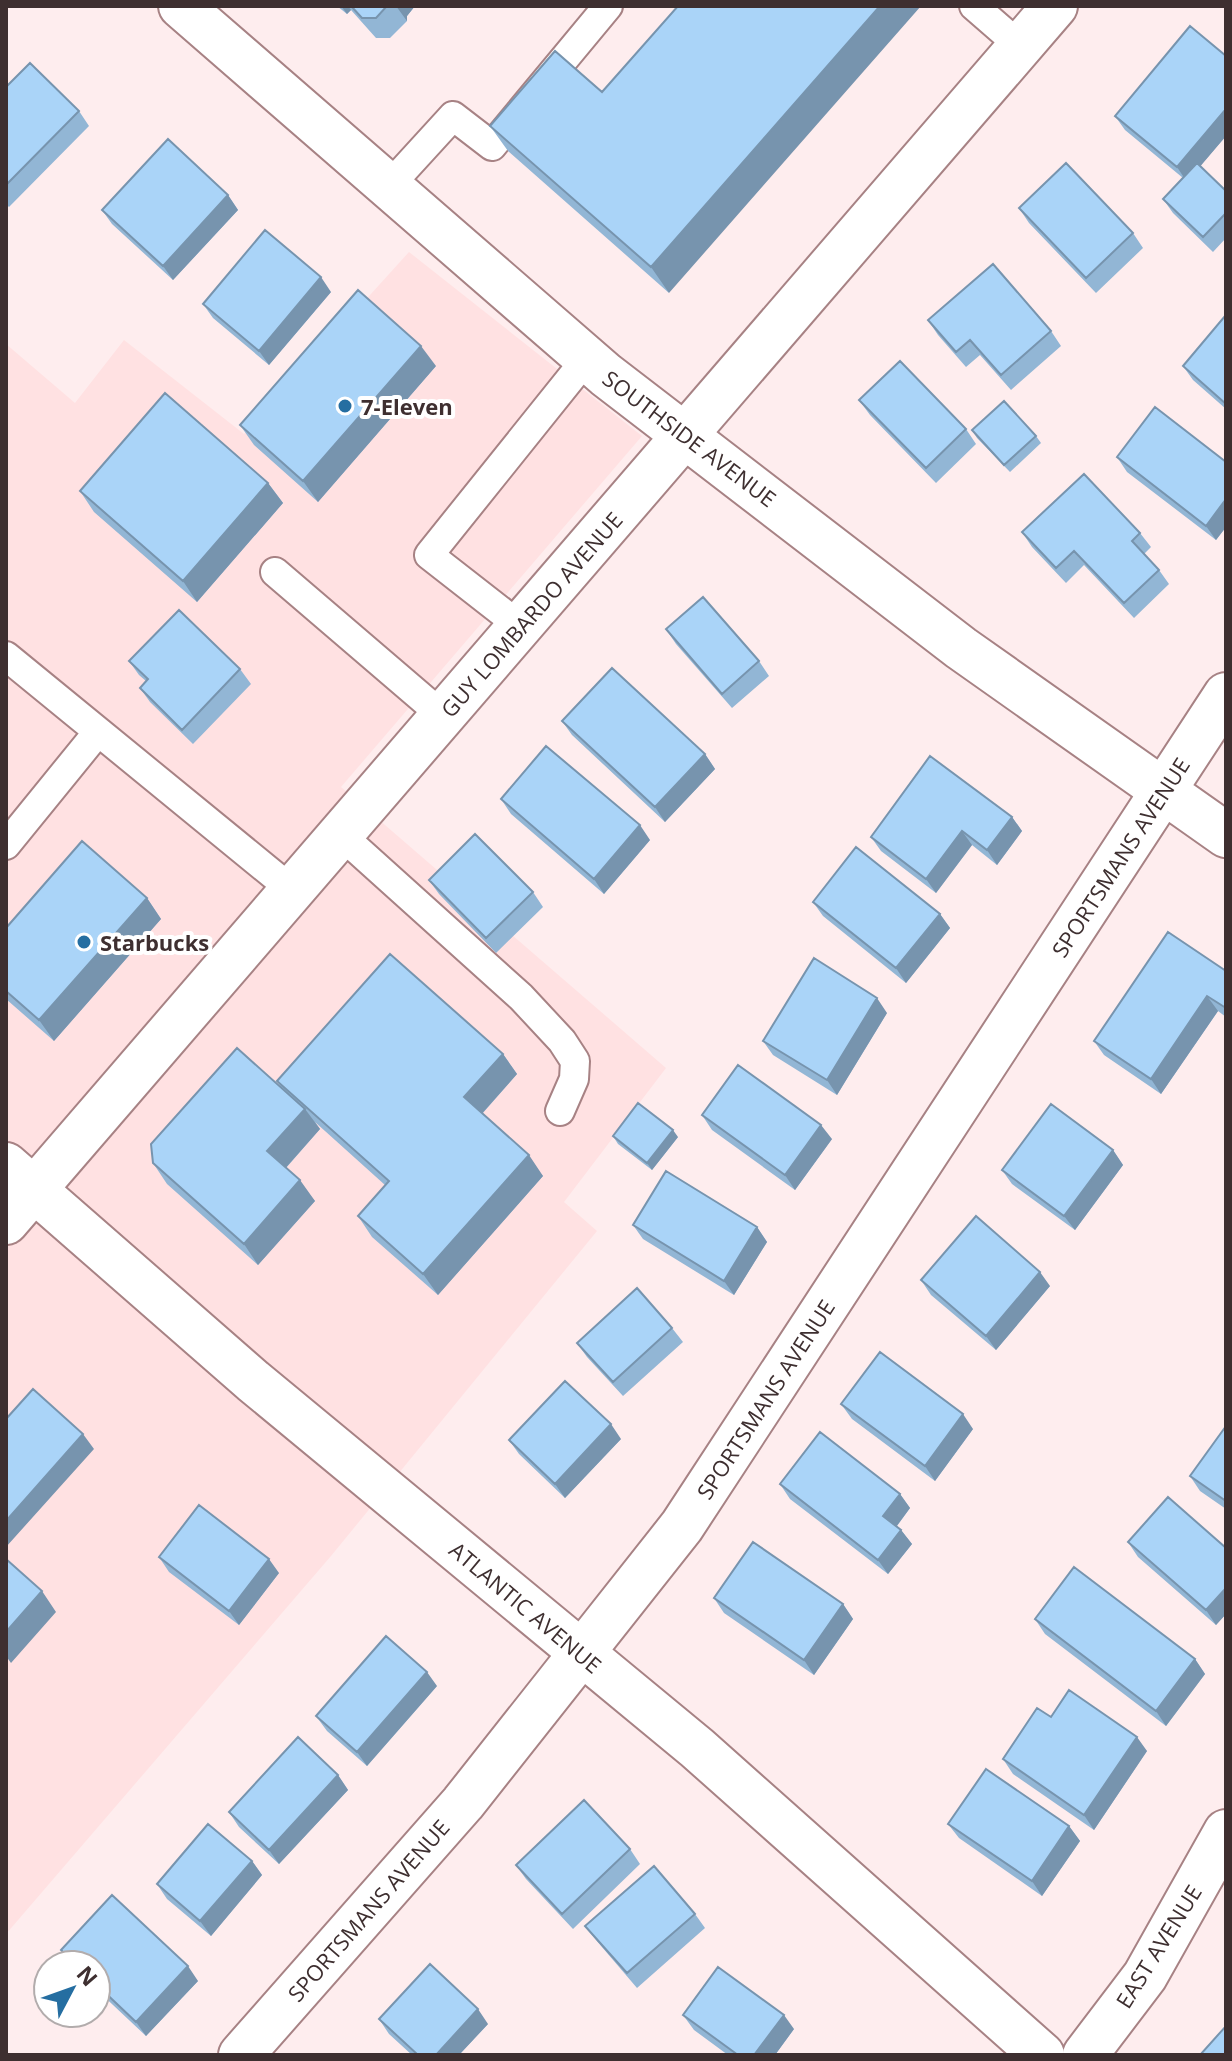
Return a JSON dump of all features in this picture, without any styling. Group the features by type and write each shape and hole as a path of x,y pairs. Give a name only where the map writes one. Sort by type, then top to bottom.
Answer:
{"street":[{"name":"SOUTHSIDE AVENUE","path":"181,6 587,358 961,648 1226,835"},
{"name":"GUY LOMBARDO AVENUE","path":"6,1222 20,1177 292,890 1055,6"},
{"name":"SPORTSMANS AVENUE","path":"241,2055 463,1803 580,1651 682,1526 1226,695"},
{"name":"ATLANTIC AVENUE","path":"20,1177 253,1381 697,1748 1042,2055"},
{"name":"EAST AVENUE","path":"1085,2055 1145,1976 1226,1832"}],"lane":[{"path":"389,186 453,116 492,146 608,6"},
{"path":"974,6 1020,46"},
{"path":"520,626 429,555 587,358"},
{"path":"275,572 443,716"},
{"path":"6,657 292,890"},
{"path":"6,845 97,733"},
{"path":"340,834 521,997 562,1041 575,1061 574,1079 560,1111"}],"shaded area":[{"path":"409,252 642,436 341,787 666,1068 564,1202 597,1231 331,1556 6,1934 6,344 75,403 124,340 244,434"}],"building":[{"path":"351,6 387,6 376,18 362,18"},
{"path":"678,6 880,6 651,267 490,126 555,51 602,92"},
{"path":"1190,26 1226,56 1226,109 1177,167 1115,116"},
{"path":"30,63 79,111 6,185 6,87"},
{"path":"168,139 228,195 163,266 102,210"},
{"path":"1066,163 1133,233 1086,278 1019,208"},
{"path":"1197,163 1226,191 1226,213 1203,237 1163,199"},
{"path":"265,230 321,277 259,351 203,304"},
{"path":"993,264 1051,331 1001,375 970,340 956,352 928,320"},
{"name":"7-Eleven","path":"358,290 421,346 303,481 240,425"},
{"path":"1226,317 1226,404 1183,366"},
{"path":"900,361 966,429 926,468 859,400"},
{"path":"165,393 268,483 183,581 80,491"},
{"path":"1004,401 1036,436 1004,465 972,430"},
{"path":"1155,407 1226,462 1226,499 1206,526 1117,457"},
{"path":"1084,474 1140,533 1132,541 1159,570 1124,603 1074,551 1056,568 1022,532"},
{"path":"703,597 759,661 722,694 666,629"},
{"path":"179,610 240,669 182,730 140,688 148,679 129,661"},
{"path":"612,668 705,754 655,807 562,721"},
{"path":"546,746 640,825 594,879 501,799"},
{"path":"930,756 1012,817 987,850 962,831 926,879 871,837"},
{"path":"475,834 533,892 486,938 429,880"},
{"name":"Starbucks","path":"82,841 147,898 39,1020 6,991 6,928"},
{"path":"856,847 940,914 896,968 813,902"},
{"path":"1168,932 1226,971 1226,1008 1207,996 1151,1079 1094,1041"},
{"path":"390,954 503,1054 464,1097 529,1155 423,1274 358,1216 389,1181 277,1081"},
{"path":"814,958 877,998 827,1080 763,1041"},
{"path":"237,1048 305,1109 267,1151 300,1180 244,1244 153,1163 151,1144"},
{"path":"738,1065 821,1125 785,1175 702,1115"},
{"path":"638,1103 673,1130 647,1163 613,1136"},
{"path":"1051,1104 1113,1150 1064,1216 1002,1170"},
{"path":"666,1171 757,1227 724,1281 633,1225"},
{"path":"976,1216 1040,1272 986,1336 921,1280"},
{"path":"637,1288 672,1328 613,1382 577,1343"},
{"path":"880,1352 963,1414 925,1466 841,1404"},
{"path":"565,1381 611,1424 555,1484 509,1440"},
{"path":"33,1389 83,1434 6,1521 6,1419"},
{"path":"1226,1426 1226,1501 1190,1476"},
{"path":"820,1432 900,1494 883,1516 901,1530 878,1560 780,1484"},
{"path":"1168,1497 1226,1548 1226,1588 1206,1610 1128,1542"},
{"path":"199,1505 269,1559 229,1611 159,1557"},
{"path":"753,1542 843,1604 804,1660 714,1598"},
{"path":"6,1559 42,1591 6,1632"},
{"path":"1074,1567 1195,1659 1156,1711 1035,1619"},
{"path":"386,1636 427,1672 357,1752 316,1716"},
{"path":"1069,1690 1137,1737 1084,1815 1003,1759 1037,1708 1051,1717"},
{"path":"298,1737 338,1775 269,1850 229,1812"},
{"path":"986,1769 1069,1826 1032,1881 948,1824"},
{"path":"584,1800 630,1849 562,1914 516,1865"},
{"path":"208,1824 252,1861 200,1921 157,1884"},
{"path":"654,1866 695,1914 627,1973 585,1926"},
{"path":"112,1895 188,1966 136,2022 112,1999 112,1949 62,1949"},
{"path":"430,1964 478,2009 436,2055 418,2055 379,2019"},
{"path":"718,1967 784,2015 754,2055 738,2055 683,2015"},
{"path":"1226,2026 1226,2055 1200,2055"}],"place":[{"name":"7-Eleven","path":"345,406"},
{"name":"Starbucks","path":"84,942"}]}
